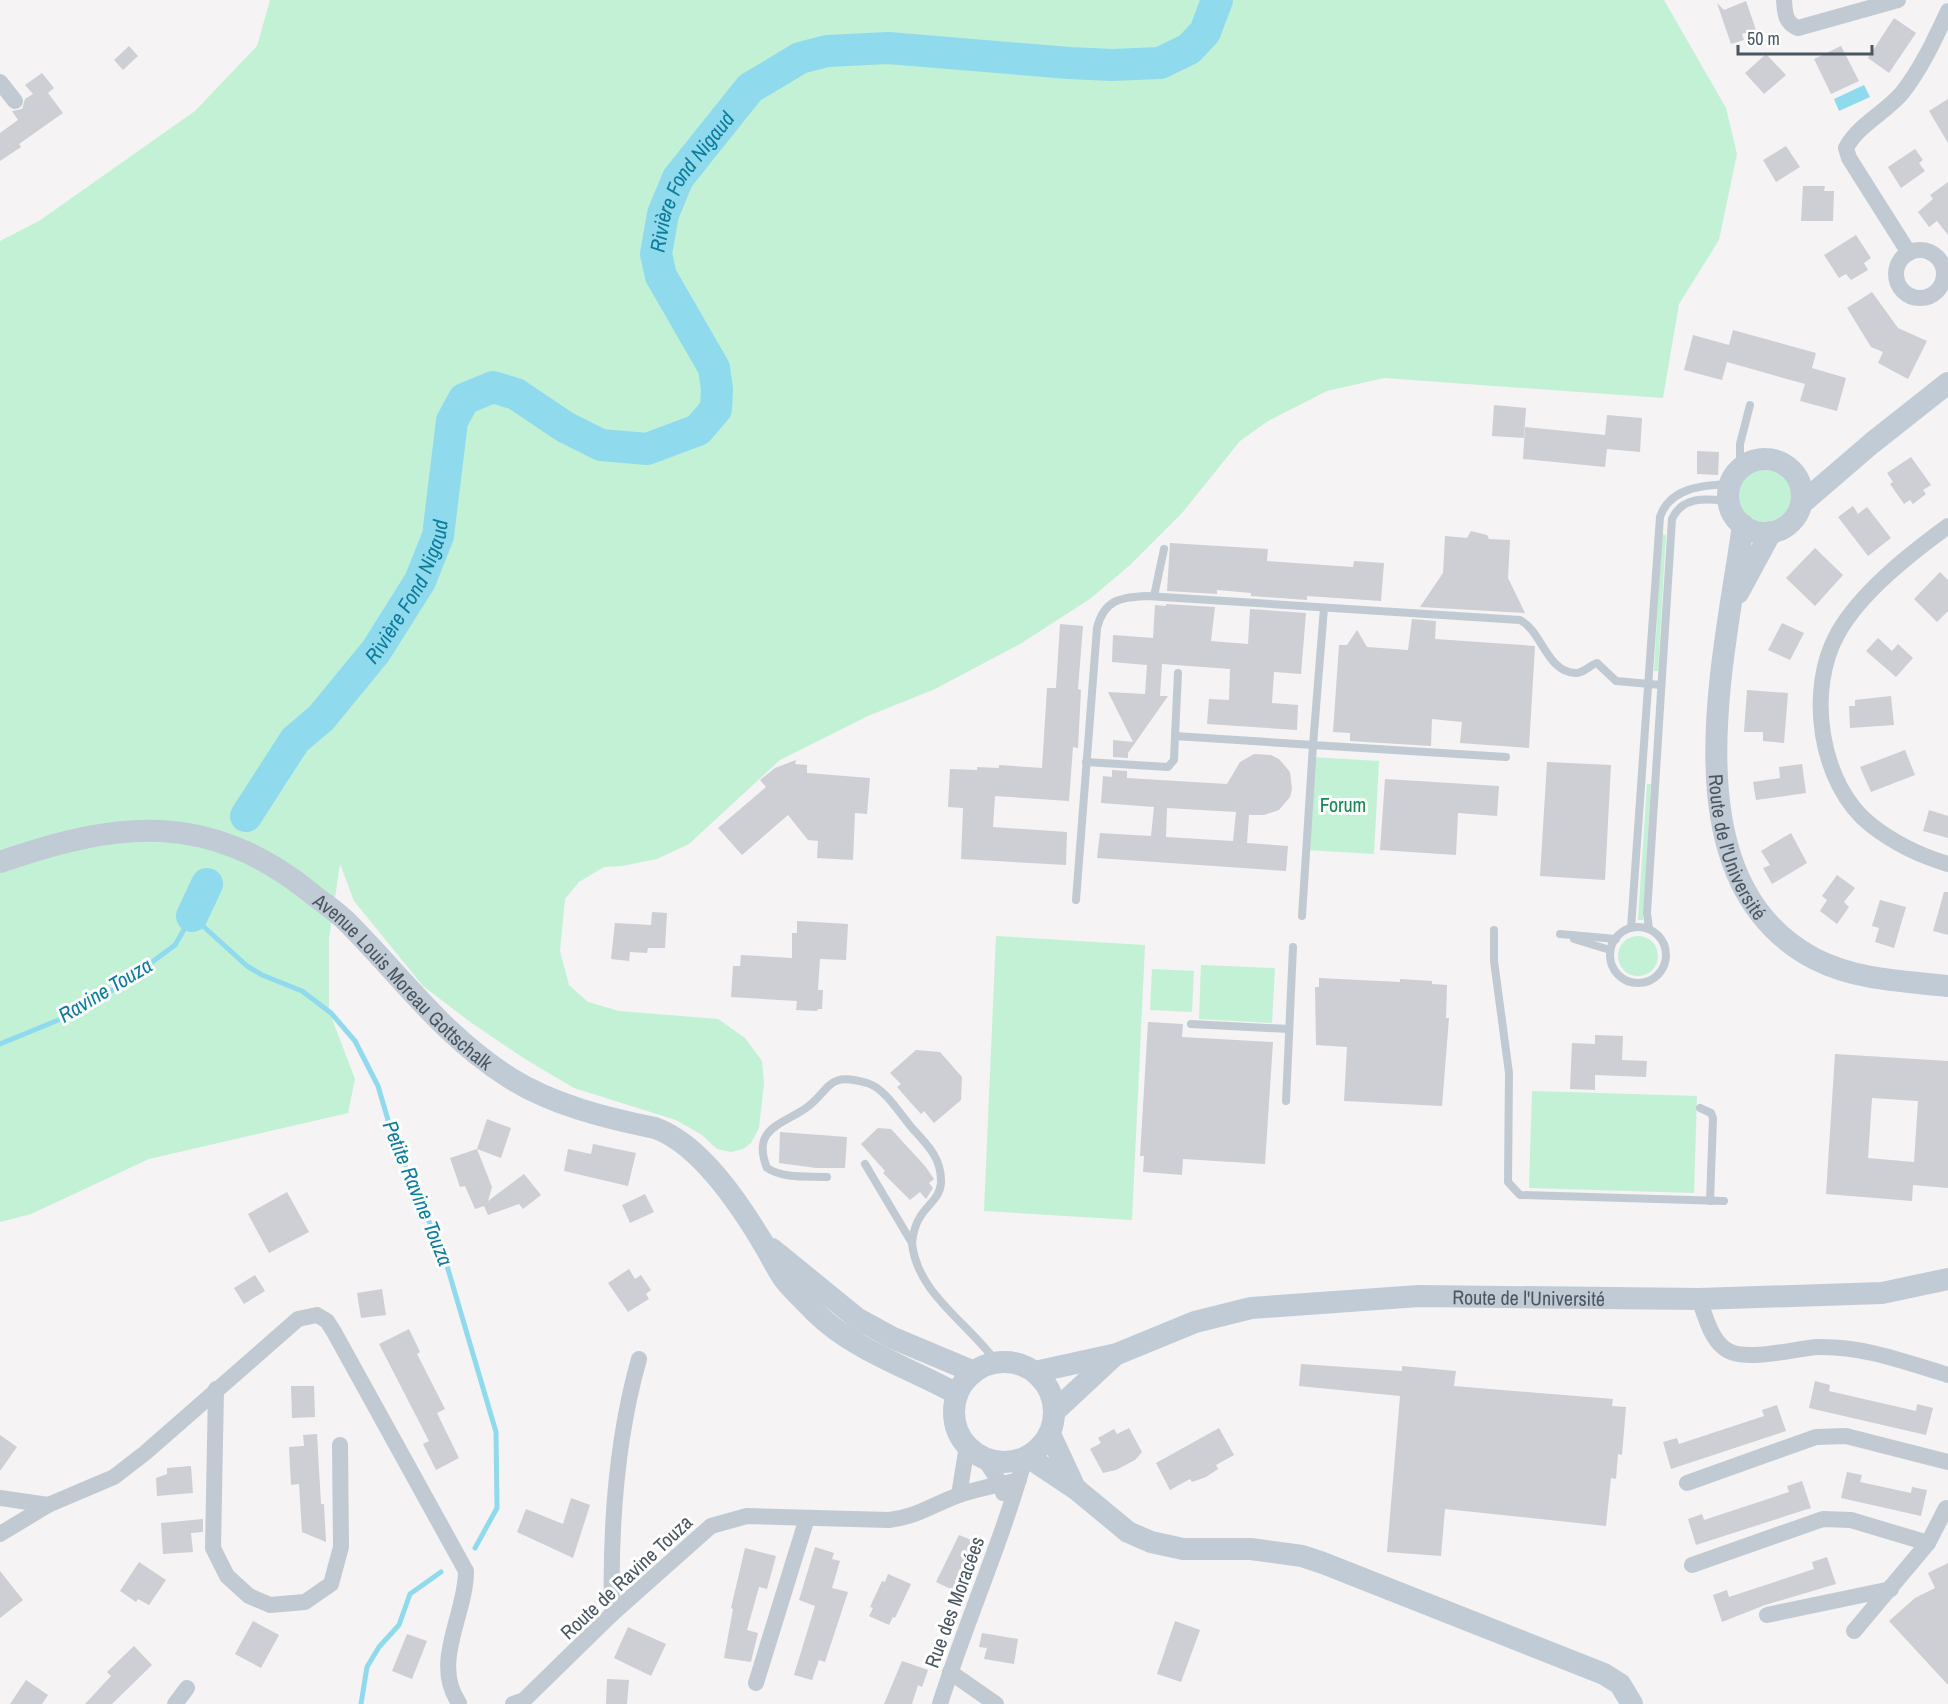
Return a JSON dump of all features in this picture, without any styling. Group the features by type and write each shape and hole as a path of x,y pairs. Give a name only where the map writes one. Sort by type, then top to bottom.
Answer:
{"main road":[{"name":"Route de l'Université","path":"1732,605 1771,532 1779,530 1794,520 1801,504 1872,443 1948,383"},
{"name":"Route de l'Université","path":"1795,475 1829,466 1872,443"},
{"path":"1771,532 1761,533 1743,525 1731,510 1733,485 1758,460 1768,460 1788,467 1800,484 1801,504"},
{"name":"Route de l'Université","path":"1743,525 1722,671 1717,774 1723,825 1739,879 1749,897 1780,935 1816,960 1871,978 1948,986"},
{"name":"Avenue Louis Moreau Gottschalk","path":"0,862 92,836 137,830 181,831 210,838 265,860 345,920 434,1019 510,1077 544,1096 670,1133 688,1146 706,1163 762,1240 783,1278 830,1326 850,1340 957,1394"},
{"name":"Avenue Louis Moreau Gottschalk","path":"762,1240 858,1319 892,1338 974,1372"},
{"name":"Route de l'Université","path":"1035,1372 1117,1354 1195,1322 1251,1308 1419,1296 1699,1299 1882,1293 1948,1279"},
{"name":"Route de l'Université","path":"1055,1411 1117,1354"},
{"path":"997,1363 1019,1364 1035,1372 1049,1389 1055,1411 1050,1434 1041,1447 1027,1457 1002,1462 976,1453 954,1422 957,1394 964,1382 974,1372 997,1363"},
{"path":"1050,1434 1076,1489"},
{"path":"1027,1457 1076,1489 1128,1532 1151,1542 1183,1549 1251,1549 1302,1556 1323,1563 1604,1674 1620,1684 1632,1704"}],"street":[{"path":"1784,0 1785,16 1791,25 1798,28 1898,0"},
{"path":"1909,253 1849,159 1846,148 1851,138 1902,93 1936,38 1948,11"},
{"path":"0,82 15,101"},
{"path":"1948,526 1910,554 1851,613 1826,657 1819,714 1822,736 1834,772 1848,798 1870,824 1905,848 1948,864"},
{"path":"1699,1299 1711,1330 1724,1348 1735,1353 1751,1355 1819,1347 1866,1350 1948,1375"},
{"path":"0,1534 48,1504 114,1477 145,1453 298,1319 317,1315 327,1321 466,1571 466,1589 446,1672 450,1690 460,1704"},
{"path":"612,1614 610,1545 629,1396 639,1359"},
{"path":"216,1389 213,1548 227,1576 249,1596 270,1605 305,1602 331,1584 341,1547 340,1445"},
{"path":"1688,1483 1816,1437 1846,1436 1948,1462"},
{"path":"959,1496 976,1453 1002,1484 1008,1515"},
{"name":"Rue des Moracées","path":"940,1704 1027,1457"},
{"name":"Route de Ravine Touza","path":"513,1704 524,1700 571,1657 612,1614 711,1526 747,1516 889,1520 906,1518 924,1513 959,1496 1019,1480"},
{"path":"0,1498 48,1504"},
{"path":"1854,1631 1928,1543 1947,1505"},
{"path":"756,1683 807,1518"},
{"path":"1692,1565 1823,1519 1851,1520 1928,1543"},
{"path":"1767,1616 1891,1589"},
{"path":"950,1672 996,1704"},
{"path":"175,1704 187,1688"}],"lane":[{"path":"1733,485 1750,405"},
{"path":"1631,928 1661,514 1668,504 1687,489 1698,486 1733,485"},
{"path":"1649,929 1647,913 1673,515 1691,501 1733,485"},
{"path":"1154,596 1164,549"},
{"path":"1076,900 1099,619 1111,602 1123,597 1154,596 1520,621 1529,625 1552,660 1566,670 1580,673 1597,663 1616,681 1661,686"},
{"path":"1302,916 1323,608"},
{"path":"1086,762 1167,767 1174,760 1178,673"},
{"path":"1175,736 1506,757"},
{"path":"1631,928 1649,929 1661,938 1667,952 1665,966 1654,979 1636,984 1627,981 1613,968 1610,950 1616,939 1631,928"},
{"path":"1494,930 1494,961 1509,1073 1508,1182 1520,1195 1724,1201"},
{"path":"1610,950 1560,934 1616,939"},
{"path":"1286,1101 1293,947"},
{"path":"1191,1024 1289,1029"},
{"path":"827,1177 794,1176 775,1173 767,1168 763,1148 770,1130 776,1123 812,1104 825,1086 833,1081 854,1080 876,1086 936,1156 940,1169 939,1194 921,1215 914,1228 913,1258 921,1277 984,1344 997,1363"},
{"path":"1700,1108 1711,1113 1713,1118 1710,1201"},
{"path":"865,1164 912,1243"}],"green space":[{"path":"270,0 1664,0 1726,108 1737,154 1719,240 1679,304 1663,398 1384,378 1327,391 1268,421 1240,441 1182,513 1130,565 1090,599 1020,644 935,689 868,716 780,760 689,844 657,859 604,867 579,882 565,899 560,951 569,985 588,1002 619,1011 718,1019 745,1038 762,1061 764,1083 759,1128 751,1143 743,1149 731,1152 717,1149 702,1135 676,1120 574,1088 473,1024 423,986 354,901 340,864 329,938 329,1011 355,1079 348,1113 149,1159 31,1214 0,1222 0,241 39,221 195,111 257,46"},
{"path":"1765,466 1782,471 1790,479 1795,496 1790,513 1782,521 1765,526 1748,521 1740,513 1735,496 1740,479 1748,471"},
{"path":"1662,534 1666,535 1658,671 1654,671"},
{"name":"Forum","path":"1311,757 1379,761 1374,854 1306,850"},
{"path":"1647,784 1651,784 1643,920 1638,920"},
{"path":"996,936 1145,945 1132,1220 984,1211"},
{"path":"1638,936 1646,937 1652,942 1657,948 1657,964 1652,970 1646,975 1638,976 1630,975 1624,970 1619,964 1618,956 1619,948 1624,942 1630,937"},
{"path":"1201,965 1275,968 1272,1023 1199,1019"},
{"path":"1152,969 1194,971 1192,1012 1150,1010"},
{"path":"1532,1091 1697,1096 1694,1193 1529,1188"}],"water":[{"path":"1864,85 1870,97 1839,111 1834,99"}],"building":[{"path":"1746,1 1756,30 1742,34 1744,40 1731,44 1717,3 1724,10"},
{"path":"1894,18 1916,33 1889,73 1868,58"},
{"path":"129,46 138,56 123,70 114,60"},
{"path":"1841,46 1859,81 1831,94 1814,59"},
{"path":"1766,54 1786,75 1764,94 1745,73"},
{"path":"42,73 54,88 48,93 63,113 19,144 21,147 0,161 0,133 18,120 12,111 22,109 25,99 33,94 25,85"},
{"path":"1948,99 1948,143 1929,111"},
{"path":"1786,146 1800,167 1776,182 1763,160"},
{"path":"1915,149 1923,160 1919,163 1925,171 1901,188 1888,167"},
{"path":"1948,182 1948,235 1937,221 1929,227 1918,212 1933,199 1930,195"},
{"path":"1803,186 1825,186 1824,191 1834,191 1833,221 1801,221"},
{"path":"1856,235 1871,258 1864,263 1868,270 1851,280 1846,274 1839,278 1824,255"},
{"path":"1872,292 1898,328 1927,341 1908,379 1878,363 1883,352 1871,347 1847,308"},
{"path":"1733,330 1816,353 1812,368 1846,378 1837,411 1800,401 1805,384 1727,362 1722,380 1684,370 1693,335 1729,345"},
{"path":"1494,405 1526,408 1524,438 1492,436"},
{"path":"1607,415 1642,418 1640,452 1607,449 1605,467 1523,459 1525,427 1605,435"},
{"path":"1697,451 1719,452 1718,475 1697,474"},
{"path":"1911,457 1931,485 1923,490 1926,494 1913,504 1910,500 1904,504 1890,484 1893,482 1887,473"},
{"path":"1853,506 1858,514 1867,507 1891,538 1868,556 1838,517"},
{"path":"1471,531 1487,535 1489,539 1510,540 1508,578 1525,613 1420,607 1443,573 1445,536 1467,538"},
{"path":"1170,543 1268,549 1267,561 1353,567 1354,561 1384,563 1381,601 1307,596 1307,600 1251,596 1251,593 1217,590 1217,594 1167,591"},
{"path":"1815,548 1843,575 1815,606 1786,578"},
{"path":"1940,572 1948,580 1948,611 1937,622 1914,599"},
{"path":"1166,604 1215,607 1211,641 1248,644 1250,609 1306,613 1301,674 1274,672 1272,703 1298,705 1297,730 1207,724 1209,699 1229,700 1230,669 1162,664 1160,696 1168,696 1128,753 1128,758 1113,757 1113,740 1133,742 1108,692 1145,694 1147,665 1112,662 1113,635 1153,638 1155,605 1166,606"},
{"path":"1412,619 1436,621 1435,639 1535,646 1529,748 1460,743 1462,722 1432,719 1431,746 1350,741 1350,733 1333,732 1339,645 1347,645 1357,630 1367,647 1408,650"},
{"path":"1782,623 1804,633 1790,660 1768,650"},
{"path":"1060,624 1083,626 1078,689 1081,690 1078,748 1073,747 1069,801 995,796 993,827 1067,832 1066,865 961,859 963,808 948,807 950,769 977,770 977,767 999,768 999,765 1042,768 1047,688 1056,688"},
{"path":"1878,638 1892,651 1898,644 1913,658 1896,677 1866,651"},
{"path":"1747,690 1788,693 1784,743 1763,741 1763,732 1744,732"},
{"path":"1891,696 1894,725 1850,728 1849,706 1855,706 1855,700"},
{"path":"1905,750 1915,775 1871,792 1860,767"},
{"path":"1254,754 1271,755 1279,759 1290,772 1292,789 1290,797 1279,810 1264,815 1249,815 1247,843 1288,846 1286,871 1097,858 1100,833 1151,836 1154,807 1101,803 1103,776 1112,777 1112,770 1127,771 1127,778 1227,784 1240,762","holes":["1167,808 1236,812 1233,841 1166,837"]},
{"path":"796,760 795,764 807,765 807,773 870,778 867,814 855,813 853,860 817,858 818,841 808,840 788,815 742,855 718,828 766,787 760,780 775,768"},
{"path":"1547,762 1611,765 1605,880 1540,876"},
{"path":"1802,764 1806,793 1756,800 1753,782 1780,778 1779,767"},
{"path":"1385,779 1499,786 1497,816 1458,813 1456,855 1380,850"},
{"path":"1929,810 1948,816 1948,838 1923,831"},
{"path":"1791,833 1807,863 1772,884 1763,868 1770,865 1761,851"},
{"path":"1837,875 1855,888 1844,902 1849,907 1837,924 1820,911 1827,900 1822,896"},
{"path":"1944,892 1948,892 1948,935 1933,931"},
{"path":"1880,900 1906,907 1894,948 1875,942 1879,928 1872,926"},
{"path":"652,912 667,913 665,948 648,948 647,953 630,952 629,961 611,959 615,923 651,925"},
{"path":"797,921 848,924 846,960 820,959 818,990 823,990 822,1009 817,1011 796,1010 797,1001 731,997 733,966 740,966 741,955 792,958 792,933 797,933"},
{"path":"1319,978 1400,982 1400,979 1432,981 1432,984 1447,985 1446,1018 1449,1018 1442,1106 1344,1101 1347,1047 1316,1045 1315,987 1319,987"},
{"path":"1148,1022 1183,1024 1182,1037 1273,1042 1265,1164 1183,1159 1182,1175 1143,1172 1144,1156 1140,1156"},
{"path":"1595,1035 1623,1036 1622,1060 1647,1061 1646,1077 1595,1075 1595,1090 1570,1089 1572,1043 1595,1044"},
{"path":"916,1050 940,1052 962,1077 961,1100 934,1123 924,1111 921,1114 911,1103 897,1087 901,1084 890,1073"},
{"path":"1835,1054 1948,1061 1948,1188 1913,1185 1912,1201 1826,1194","holes":["1872,1098 1918,1101 1914,1162 1868,1158"]},
{"path":"487,1119 511,1128 501,1158 477,1149"},
{"path":"878,1128 891,1129 934,1179 929,1183 933,1188 926,1199 920,1192 910,1200 883,1173 885,1171 861,1144"},
{"path":"780,1132 847,1137 845,1168 816,1168 779,1163"},
{"path":"593,1144 636,1153 628,1186 564,1171 568,1149 591,1154"},
{"path":"477,1149 492,1187 488,1201 524,1174 541,1195 523,1209 519,1204 488,1215 484,1206 475,1209 465,1186 460,1187 450,1158"},
{"path":"287,1192 309,1232 269,1253 248,1214"},
{"path":"645,1194 654,1212 630,1223 622,1205"},
{"path":"629,1269 635,1279 641,1275 651,1290 646,1294 649,1299 628,1312 608,1283"},
{"path":"255,1275 265,1291 244,1304 234,1288"},
{"path":"382,1289 386,1315 361,1318 357,1293"},
{"path":"409,1329 420,1352 417,1354 445,1409 437,1413 459,1458 436,1470 423,1444 429,1441 379,1344"},
{"path":"1301,1364 1402,1371 1402,1366 1456,1371 1454,1386 1613,1399 1612,1406 1626,1407 1622,1455 1618,1454 1616,1479 1611,1478 1606,1526 1445,1509 1441,1556 1387,1552 1400,1396 1299,1386"},
{"path":"1815,1381 1830,1385 1829,1391 1916,1411 1917,1404 1933,1408 1926,1435 1809,1408"},
{"path":"291,1386 314,1386 315,1417 292,1418"},
{"path":"1777,1405 1786,1431 1671,1469 1663,1442 1677,1438 1679,1444 1764,1416 1762,1410"},
{"path":"1129,1428 1142,1452 1135,1460 1116,1470 1103,1473 1090,1449 1101,1443 1098,1438 1114,1429 1117,1434"},
{"path":"1219,1428 1234,1455 1216,1465 1218,1469 1206,1477 1192,1482 1190,1479 1170,1490 1156,1463"},
{"path":"317,1434 321,1504 324,1504 326,1542 302,1532 299,1484 291,1485 289,1447 304,1446 303,1435"},
{"path":"0,1435 17,1447 0,1471"},
{"path":"191,1466 193,1493 157,1496 156,1478 167,1474 167,1468"},
{"path":"1847,1472 1862,1475 1860,1482 1911,1493 1912,1487 1927,1490 1921,1516 1841,1498"},
{"path":"1802,1481 1811,1508 1696,1545 1688,1519 1702,1514 1704,1520 1789,1492 1787,1486"},
{"path":"571,1498 590,1505 573,1558 517,1532 526,1509 563,1524"},
{"path":"203,1519 203,1532 191,1533 193,1552 163,1554 161,1523"},
{"path":"959,1535 974,1541 953,1590 936,1582"},
{"path":"815,1547 834,1553 832,1559 840,1561 832,1588 848,1592 825,1662 819,1660 812,1680 794,1675 815,1606 799,1600"},
{"path":"745,1548 776,1556 767,1589 759,1587 747,1630 758,1633 751,1662 724,1658 733,1609 731,1608"},
{"path":"1827,1557 1836,1584 1765,1605 1722,1622 1713,1595 1727,1590 1729,1597 1814,1569 1812,1562"},
{"path":"139,1562 166,1580 149,1605 138,1599 136,1602 120,1591"},
{"path":"1948,1563 1948,1685 1889,1621 1915,1598 1935,1588 1928,1573"},
{"path":"0,1571 23,1600 0,1618"},
{"path":"888,1574 911,1584 895,1618 893,1617 889,1625 869,1616 873,1608 870,1607 882,1581 885,1582"},
{"path":"253,1621 279,1635 261,1668 235,1654"},
{"path":"1175,1621 1200,1630 1181,1682 1157,1674"},
{"path":"628,1627 666,1644 651,1676 614,1658"},
{"path":"982,1633 1018,1639 1014,1664 984,1659 987,1648 979,1647"},
{"path":"407,1634 427,1641 412,1679 392,1671"},
{"path":"134,1646 152,1665 112,1704 85,1704 111,1676 107,1672"},
{"path":"902,1661 928,1670 922,1687 918,1685 912,1704 884,1704"},
{"path":"607,1679 629,1680 627,1704 606,1704"},
{"path":"26,1680 48,1695 42,1704 10,1704"}],"waterway":[{"name":"Rivière Fond Nigaud","path":"246,816 295,740 321,718 376,651 420,581 438,536 452,421 464,399 493,387 516,394 565,427 601,445 647,449 698,430 716,409 717,389 714,368 661,276 656,254 663,214 678,178 750,88 800,58 827,51 888,48 1069,63 1112,65 1160,63 1189,49 1205,32 1217,0"},
{"name":"Rivière Fond Nigaud","path":"192,916 207,884"},
{"name":"Petite Ravine Touza","path":"0,1044 61,1019 120,986 175,945 192,916 247,966 262,975 302,991 331,1013 355,1041 378,1086 393,1137 445,1259 496,1432 497,1508 475,1548"},
{"name":"Petite Ravine Touza","path":"361,1704 367,1667 379,1647 399,1625 410,1594 441,1572"}],"water label":[{"name":"Ravine Touza","path":"105,990"}]}
